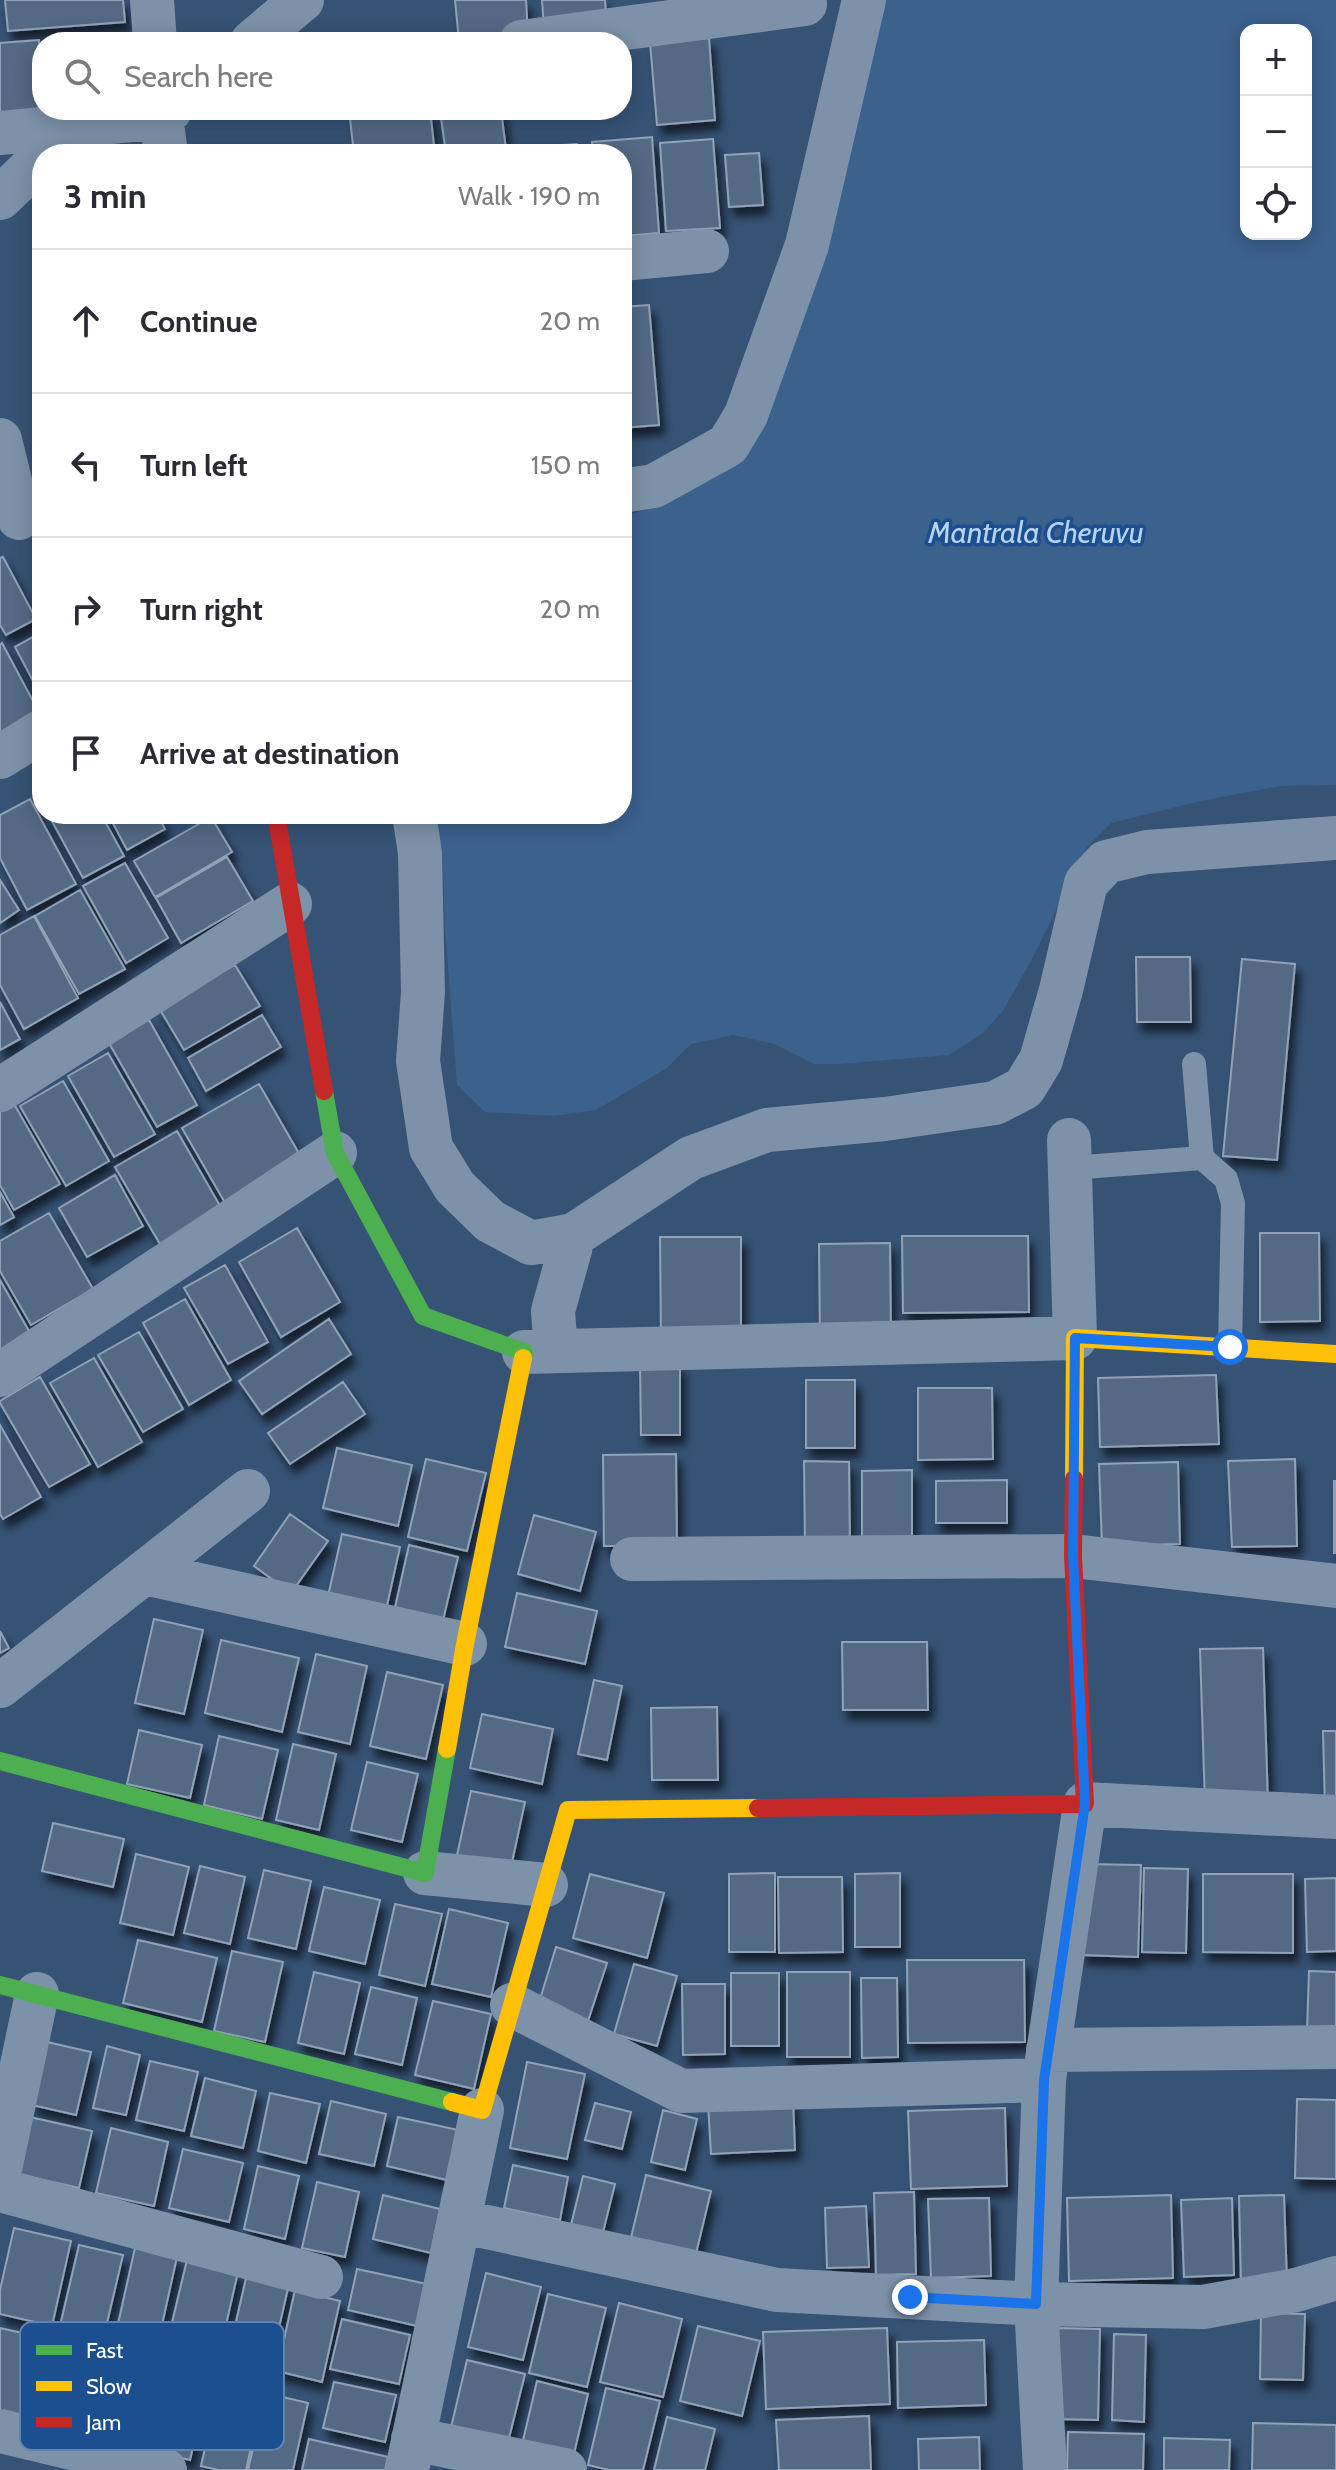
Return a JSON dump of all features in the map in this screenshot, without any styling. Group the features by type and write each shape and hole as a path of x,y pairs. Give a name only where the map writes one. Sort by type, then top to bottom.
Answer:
{"street":[{"path":"152,0 154,32"},
{"path":"264,32 302,0"},
{"path":"632,489 654,486 728,445 746,415 807,245 864,0"},
{"path":"596,32 805,4"},
{"path":"71,144 118,121"},
{"path":"0,133 118,121 164,123"},
{"path":"0,198 32,168"},
{"path":"632,258 707,251"},
{"path":"0,440 20,518"},
{"path":"0,757 32,737"},
{"path":"278,824 335,1153 423,1316 540,1352 1075,1338 1336,1354"},
{"path":"416,824 420,853 423,992 418,1061 431,1148 455,1187 490,1221 531,1243 574,1235 691,1158 767,1130 885,1119 995,1103 1024,1088 1041,1060 1086,883 1106,862 1147,852 1336,838"},
{"path":"0,1090 290,904"},
{"path":"0,1375 335,1153"},
{"path":"1045,2470 1036,2304 1046,2065 1085,1804 1073,1556 1075,1338 1070,1154"},
{"path":"425,1873 465,1644 540,1352 574,1235"},
{"path":"0,1686 248,1491"},
{"path":"632,1559 1073,1556 1336,1586"},
{"path":"145,1573 465,1644"},
{"path":"0,1761 425,1873 546,1885"},
{"path":"565,2470 410,2454 482,2110 568,1810 1085,1804 1336,1817"},
{"path":"0,2169 18,1990 482,2110"},
{"path":"512,2005 681,2091 1336,2047"},
{"path":"0,2190 321,2277"},
{"path":"459,2221 777,2290 1036,2304 1203,2307 1296,2290 1336,2278"},
{"path":"0,2431 20,2436"},
{"path":"80,2450 165,2470"}],"lane":[{"path":"1194,1064 1202,1158"},
{"path":"1070,1154 1202,1158 1226,1179 1233,1203 1230,1347"}],"water":[{"name":"Mantrala Cheruvu","path":"879,0 1336,0 1336,785 1280,786 1111,823 1087,847 1003,1011 983,1033 949,1055 814,1064 774,1044 733,1035 691,1044 667,1068 596,1110 554,1116 485,1112 457,1085 442,850 436,824 632,824 632,514 676,500 753,438"}],"building":[{"path":"5,0 123,0 125,22 8,31"},
{"path":"455,0 526,0 528,32 458,32"},
{"path":"542,0 605,0 607,25 544,29"},
{"path":"709,38 715,120 657,125 650,42"},
{"path":"32,41 32,113 0,123 0,43"},
{"path":"350,120 431,120 434,144 353,144"},
{"path":"441,120 502,120 505,144 445,144"},
{"path":"652,137 659,233 632,235 632,144 592,142"},
{"path":"713,139 720,228 666,231 660,143"},
{"path":"759,153 763,205 729,207 725,155"},
{"path":"649,305 659,425 632,427 632,306"},
{"path":"3,557 32,611 32,621 6,635 0,625 0,558"},
{"path":"32,638 32,679 15,647"},
{"path":"2,643 32,699 32,721 0,738"},
{"path":"30,799 32,824 44,824 76,884 27,910 0,858 0,815"},
{"path":"53,824 106,824 124,856 83,878"},
{"path":"113,824 162,824 165,829 127,850"},
{"path":"199,824 215,824 232,852 155,897 134,861"},
{"path":"227,857 253,901 181,943 156,898"},
{"path":"125,863 168,938 126,963 83,886"},
{"path":"0,880 19,910 0,923"},
{"path":"80,890 125,969 79,994 35,916"},
{"path":"34,916 78,998 24,1029 0,985 0,935"},
{"path":"1136,957 1190,957 1191,1022 1137,1022"},
{"path":"1242,959 1295,964 1277,1160 1223,1156"},
{"path":"235,965 260,1006 184,1050 159,1008"},
{"path":"0,1002 20,1039 0,1050"},
{"path":"262,1015 281,1047 206,1091 188,1058"},
{"path":"149,1020 197,1105 157,1127 109,1043"},
{"path":"108,1053 155,1134 114,1157 68,1076"},
{"path":"63,1081 109,1161 66,1186 20,1106"},
{"path":"259,1084 305,1164 228,1208 182,1128"},
{"path":"14,1104 60,1184 14,1210 0,1185 0,1112"},
{"path":"177,1131 223,1211 161,1246 115,1167"},
{"path":"115,1175 143,1226 87,1257 59,1208"},
{"path":"0,1192 14,1217 0,1225"},
{"path":"49,1213 93,1289 31,1325 0,1271 0,1241"},
{"path":"297,1228 340,1302 281,1337 239,1262"},
{"path":"1260,1233 1319,1233 1320,1321 1260,1322"},
{"path":"902,1236 1028,1236 1029,1312 903,1313"},
{"path":"660,1237 741,1237 741,1337 661,1337"},
{"path":"890,1243 891,1337 820,1338 819,1244"},
{"path":"225,1265 268,1342 228,1364 184,1288"},
{"path":"0,1280 34,1340 0,1360"},
{"path":"185,1299 231,1380 189,1405 143,1323"},
{"path":"329,1319 351,1354 262,1414 239,1381"},
{"path":"139,1332 183,1409 143,1432 98,1355"},
{"path":"94,1358 142,1442 98,1467 50,1383"},
{"path":"640,1364 680,1364 680,1435 641,1435"},
{"path":"1216,1375 1219,1444 1100,1447 1098,1378"},
{"path":"40,1377 90,1464 49,1487 0,1403"},
{"path":"806,1380 855,1380 855,1448 806,1448"},
{"path":"343,1382 365,1414 290,1464 268,1433"},
{"path":"918,1388 992,1388 993,1459 918,1460"},
{"path":"0,1425 41,1497 3,1519 0,1514"},
{"path":"337,1448 412,1465 398,1526 323,1508"},
{"path":"676,1454 677,1546 604,1546 603,1455"},
{"path":"426,1459 486,1473 467,1551 408,1537"},
{"path":"1295,1459 1297,1546 1232,1547 1228,1461"},
{"path":"804,1461 849,1462 850,1545 805,1545"},
{"path":"1178,1462 1180,1544 1102,1546 1099,1464"},
{"path":"912,1470 912,1537 862,1537 862,1471"},
{"path":"1007,1480 1007,1523 936,1523 936,1481"},
{"path":"1336,1481 1336,1553 1334,1553"},
{"path":"290,1514 328,1541 291,1593 254,1566"},
{"path":"534,1515 596,1532 580,1591 518,1574"},
{"path":"342,1534 400,1547 384,1619 326,1605"},
{"path":"409,1545 458,1557 440,1633 392,1621"},
{"path":"517,1593 597,1611 585,1664 505,1647"},
{"path":"154,1619 203,1630 184,1714 135,1703"},
{"path":"0,1631 9,1648 0,1653"},
{"path":"221,1640 299,1658 282,1732 205,1713"},
{"path":"842,1642 927,1642 928,1710 843,1710"},
{"path":"1263,1648 1268,1804 1205,1805 1200,1649"},
{"path":"316,1654 367,1666 350,1744 298,1732"},
{"path":"387,1672 443,1685 426,1759 370,1746"},
{"path":"594,1680 622,1686 607,1760 578,1754"},
{"path":"717,1707 718,1780 652,1780 651,1708"},
{"path":"482,1714 553,1729 542,1784 470,1768"},
{"path":"139,1730 202,1745 190,1798 127,1784"},
{"path":"1323,1731 1336,1731 1336,1809 1325,1810"},
{"path":"219,1736 278,1750 262,1819 204,1805"},
{"path":"293,1744 336,1754 319,1830 276,1820"},
{"path":"367,1762 418,1774 402,1842 351,1830"},
{"path":"471,1791 525,1802 511,1867 457,1855"},
{"path":"53,1823 124,1839 113,1887 42,1871"},
{"path":"136,1854 189,1867 173,1935 120,1923"},
{"path":"1084,1864 1141,1865 1138,1957 1081,1955"},
{"path":"200,1866 245,1877 230,1944 184,1933"},
{"path":"1144,1868 1188,1869 1186,1953 1142,1952"},
{"path":"264,1870 311,1881 296,1949 248,1938"},
{"path":"775,1873 775,1952 729,1952 729,1874"},
{"path":"900,1873 900,1947 855,1947 855,1874"},
{"path":"590,1874 664,1893 647,1958 573,1938"},
{"path":"1203,1874 1293,1874 1293,1953 1203,1952"},
{"path":"778,1877 842,1877 843,1952 779,1953"},
{"path":"1336,1878 1336,1951 1307,1952 1305,1879"},
{"path":"324,1887 380,1900 365,1964 309,1951"},
{"path":"395,1904 442,1914 425,1986 379,1975"},
{"path":"449,1909 508,1923 491,1997 432,1984"},
{"path":"138,1940 217,1958 202,2022 123,2003"},
{"path":"556,1947 607,1963 587,2024 537,2009"},
{"path":"232,1951 283,1962 265,2042 214,2031"},
{"path":"907,1960 1024,1960 1025,2042 908,2043"},
{"path":"634,1964 677,1976 657,2046 614,2034"},
{"path":"1309,1971 1336,1972 1336,2032 1307,2031"},
{"path":"314,1972 360,1983 344,2054 298,2043"},
{"path":"787,1972 850,1972 850,2057 787,2057"},
{"path":"731,1973 779,1973 779,2046 731,2046"},
{"path":"861,1978 897,1978 898,2057 862,2058"},
{"path":"682,1984 725,1984 725,2054 683,2055"},
{"path":"371,1987 417,1998 402,2065 355,2054"},
{"path":"433,2001 491,2014 474,2089 415,2075"},
{"path":"47,2042 91,2052 76,2115 32,2105"},
{"path":"107,2046 140,2055 126,2115 93,2108"},
{"path":"150,2061 198,2072 184,2131 136,2120"},
{"path":"527,2062 585,2074 567,2159 510,2148"},
{"path":"205,2078 256,2091 243,2148 191,2136"},
{"path":"270,2093 320,2104 306,2163 258,2151"},
{"path":"793,2099 795,2150 711,2154 708,2103"},
{"path":"1297,2099 1336,2100 1336,2179 1295,2178"},
{"path":"331,2101 386,2114 374,2166 319,2154"},
{"path":"595,2103 631,2112 622,2149 585,2140"},
{"path":"1005,2108 1007,2186 911,2189 908,2111"},
{"path":"663,2110 697,2119 685,2170 651,2162"},
{"path":"21,2115 92,2131 79,2188 8,2172"},
{"path":"398,2117 463,2131 451,2181 387,2166"},
{"path":"111,2128 168,2142 154,2206 96,2193"},
{"path":"183,2149 243,2163 229,2222 169,2208"},
{"path":"513,2165 568,2177 560,2220 504,2208"},
{"path":"258,2166 299,2176 285,2239 244,2229"},
{"path":"646,2175 711,2191 694,2262 629,2246"},
{"path":"583,2176 615,2184 603,2232 571,2225"},
{"path":"317,2182 359,2192 345,2257 302,2248"},
{"path":"914,2192 916,2274 876,2275 874,2193"},
{"path":"383,2195 440,2209 431,2253 373,2239"},
{"path":"1171,2195 1173,2278 1069,2281 1067,2198"},
{"path":"1284,2195 1287,2282 1241,2284 1239,2196"},
{"path":"989,2198 991,2276 931,2278 928,2199"},
{"path":"1232,2198 1234,2275 1184,2277 1181,2200"},
{"path":"866,2206 869,2267 827,2268 825,2208"},
{"path":"14,2228 71,2241 53,2322 35,2322 0,2314 0,2290"},
{"path":"79,2245 123,2255 107,2322 61,2322"},
{"path":"135,2248 177,2257 163,2322 118,2322"},
{"path":"187,2260 238,2272 227,2322 172,2322"},
{"path":"357,2269 427,2284 417,2326 348,2310"},
{"path":"486,2273 541,2287 523,2360 468,2347"},
{"path":"247,2274 289,2284 280,2322 236,2322"},
{"path":"295,2290 340,2301 322,2382 284,2373 284,2340"},
{"path":"548,2294 606,2308 587,2387 529,2373"},
{"path":"619,2303 682,2319 663,2397 600,2382"},
{"path":"1261,2313 1305,2314 1303,2380 1260,2379"},
{"path":"342,2319 410,2335 399,2384 330,2369"},
{"path":"698,2326 760,2341 742,2416 680,2401"},
{"path":"0,2328 20,2332 20,2426 0,2421"},
{"path":"887,2328 890,2404 766,2409 763,2332"},
{"path":"1057,2328 1100,2329 1098,2420 1055,2419"},
{"path":"1114,2334 1146,2335 1144,2422 1112,2420"},
{"path":"984,2340 986,2405 898,2408 897,2342"},
{"path":"467,2360 525,2374 505,2454 448,2440"},
{"path":"537,2381 588,2394 573,2458 522,2445"},
{"path":"334,2382 396,2395 385,2442 323,2428"},
{"path":"606,2388 660,2401 643,2470 609,2470 588,2465"},
{"path":"284,2397 308,2403 293,2470 248,2470 253,2450 284,2450"},
{"path":"869,2416 871,2470 779,2470 776,2420"},
{"path":"667,2417 715,2429 705,2470 654,2470"},
{"path":"1253,2423 1336,2425 1336,2470 1252,2470"},
{"path":"1068,2432 1144,2434 1143,2470 1067,2470"},
{"path":"979,2437 980,2470 919,2470 918,2439"},
{"path":"1164,2438 1230,2440 1229,2470 1164,2470"},
{"path":"309,2439 388,2457 385,2470 302,2470"},
{"path":"148,2450 192,2450 190,2460"},
{"path":"205,2450 250,2450 246,2470 218,2470 201,2466"}],"traffic: fast":[{"path":"324,1091 335,1153 423,1316 524,1352 523,1358"},
{"path":"0,1761 425,1873 447,1749"},
{"path":"0,1985 452,2102"}],"traffic: slow":[{"path":"1074,1479 1075,1338 1336,1354"},
{"path":"447,1749 523,1358"},
{"path":"452,2102 482,2110 568,1810 758,1808"}],"traffic: jam":[{"path":"278,824 324,1091"},
{"path":"758,1808 1085,1804 1073,1556 1074,1479"}],"route":[{"path":"910,2297 1036,2304 1044,2080 1085,1804 1073,1556 1075,1338 1230,1347"}]}
